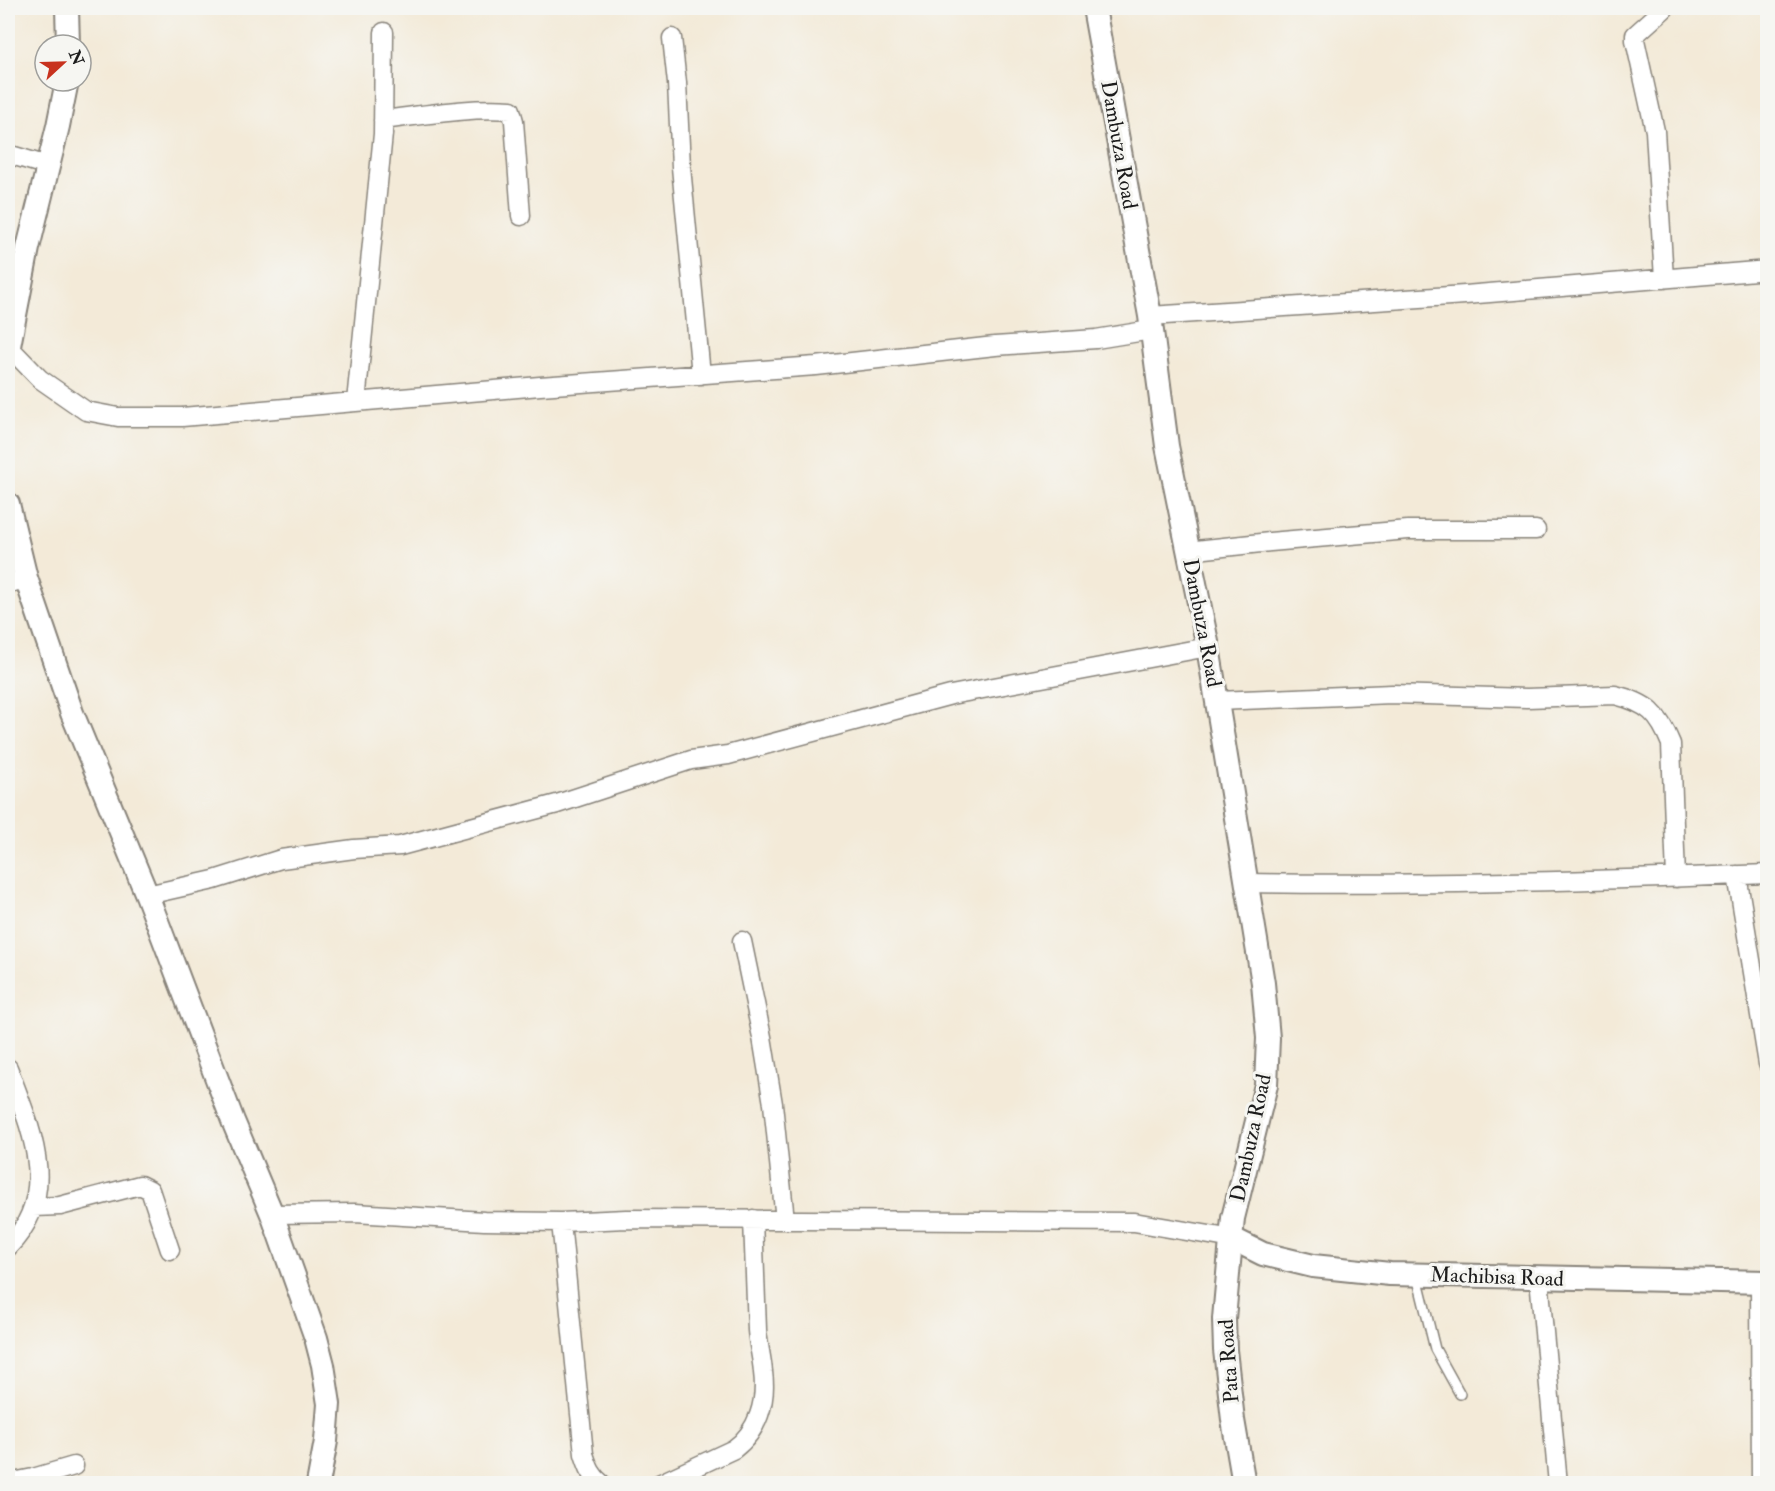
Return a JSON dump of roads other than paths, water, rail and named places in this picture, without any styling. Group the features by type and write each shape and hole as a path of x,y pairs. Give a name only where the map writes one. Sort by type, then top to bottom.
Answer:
{"street":[{"path":"67,8 68,33"},
{"name":"Dambuza Road","path":"1094,8 1151,323 1167,446 1208,647 1263,984 1267,1020 1268,1068 1258,1120 1233,1218 1233,1239"},
{"path":"1664,279 1655,131 1635,35 1665,8"},
{"path":"356,402 377,203 383,120 384,32"},
{"path":"672,38 677,83 681,167 701,375"},
{"path":"8,351 28,248 64,93"},
{"path":"383,120 436,113 511,110 514,121 521,216"},
{"path":"8,154 48,166"},
{"path":"8,346 40,380 94,414 118,417 182,417 816,366 995,346 1096,339 1151,323 1767,270"},
{"path":"8,504 17,581 147,895 233,1121 272,1214 316,1338 328,1404 326,1441 318,1484"},
{"path":"1187,551 1408,530 1536,530"},
{"path":"147,895 214,880 281,859 354,849 400,846 539,809 691,760 728,755 951,695 1208,647"},
{"path":"1217,701 1392,694 1527,698 1615,695 1623,697 1656,714 1671,744 1676,878"},
{"path":"1246,883 1374,885 1767,874"},
{"path":"1737,875 1767,1064"},
{"path":"742,941 771,1093 785,1220"},
{"path":"8,1068 31,1129 37,1157 33,1207 8,1247"},
{"path":"33,1207 60,1206 140,1185 150,1190 170,1250"},
{"path":"272,1214 343,1213 445,1220 561,1222 626,1219 1134,1222 1233,1239"},
{"path":"659,1484 734,1449 745,1441 755,1428 764,1395 764,1374 758,1336 753,1220"},
{"path":"561,1222 584,1454 589,1469 595,1479 602,1484"},
{"name":"Machibisa Road","path":"1233,1239 1263,1254 1313,1266 1390,1274 1764,1282"},
{"name":"Pata Road","path":"1233,1239 1225,1310 1225,1350 1233,1420 1244,1484"},
{"path":"1539,1278 1558,1484"},
{"path":"1761,1484 1764,1282"},
{"path":"8,1483 74,1466"}],"lane":[{"path":"1416,1274 1435,1349 1460,1394"}]}
